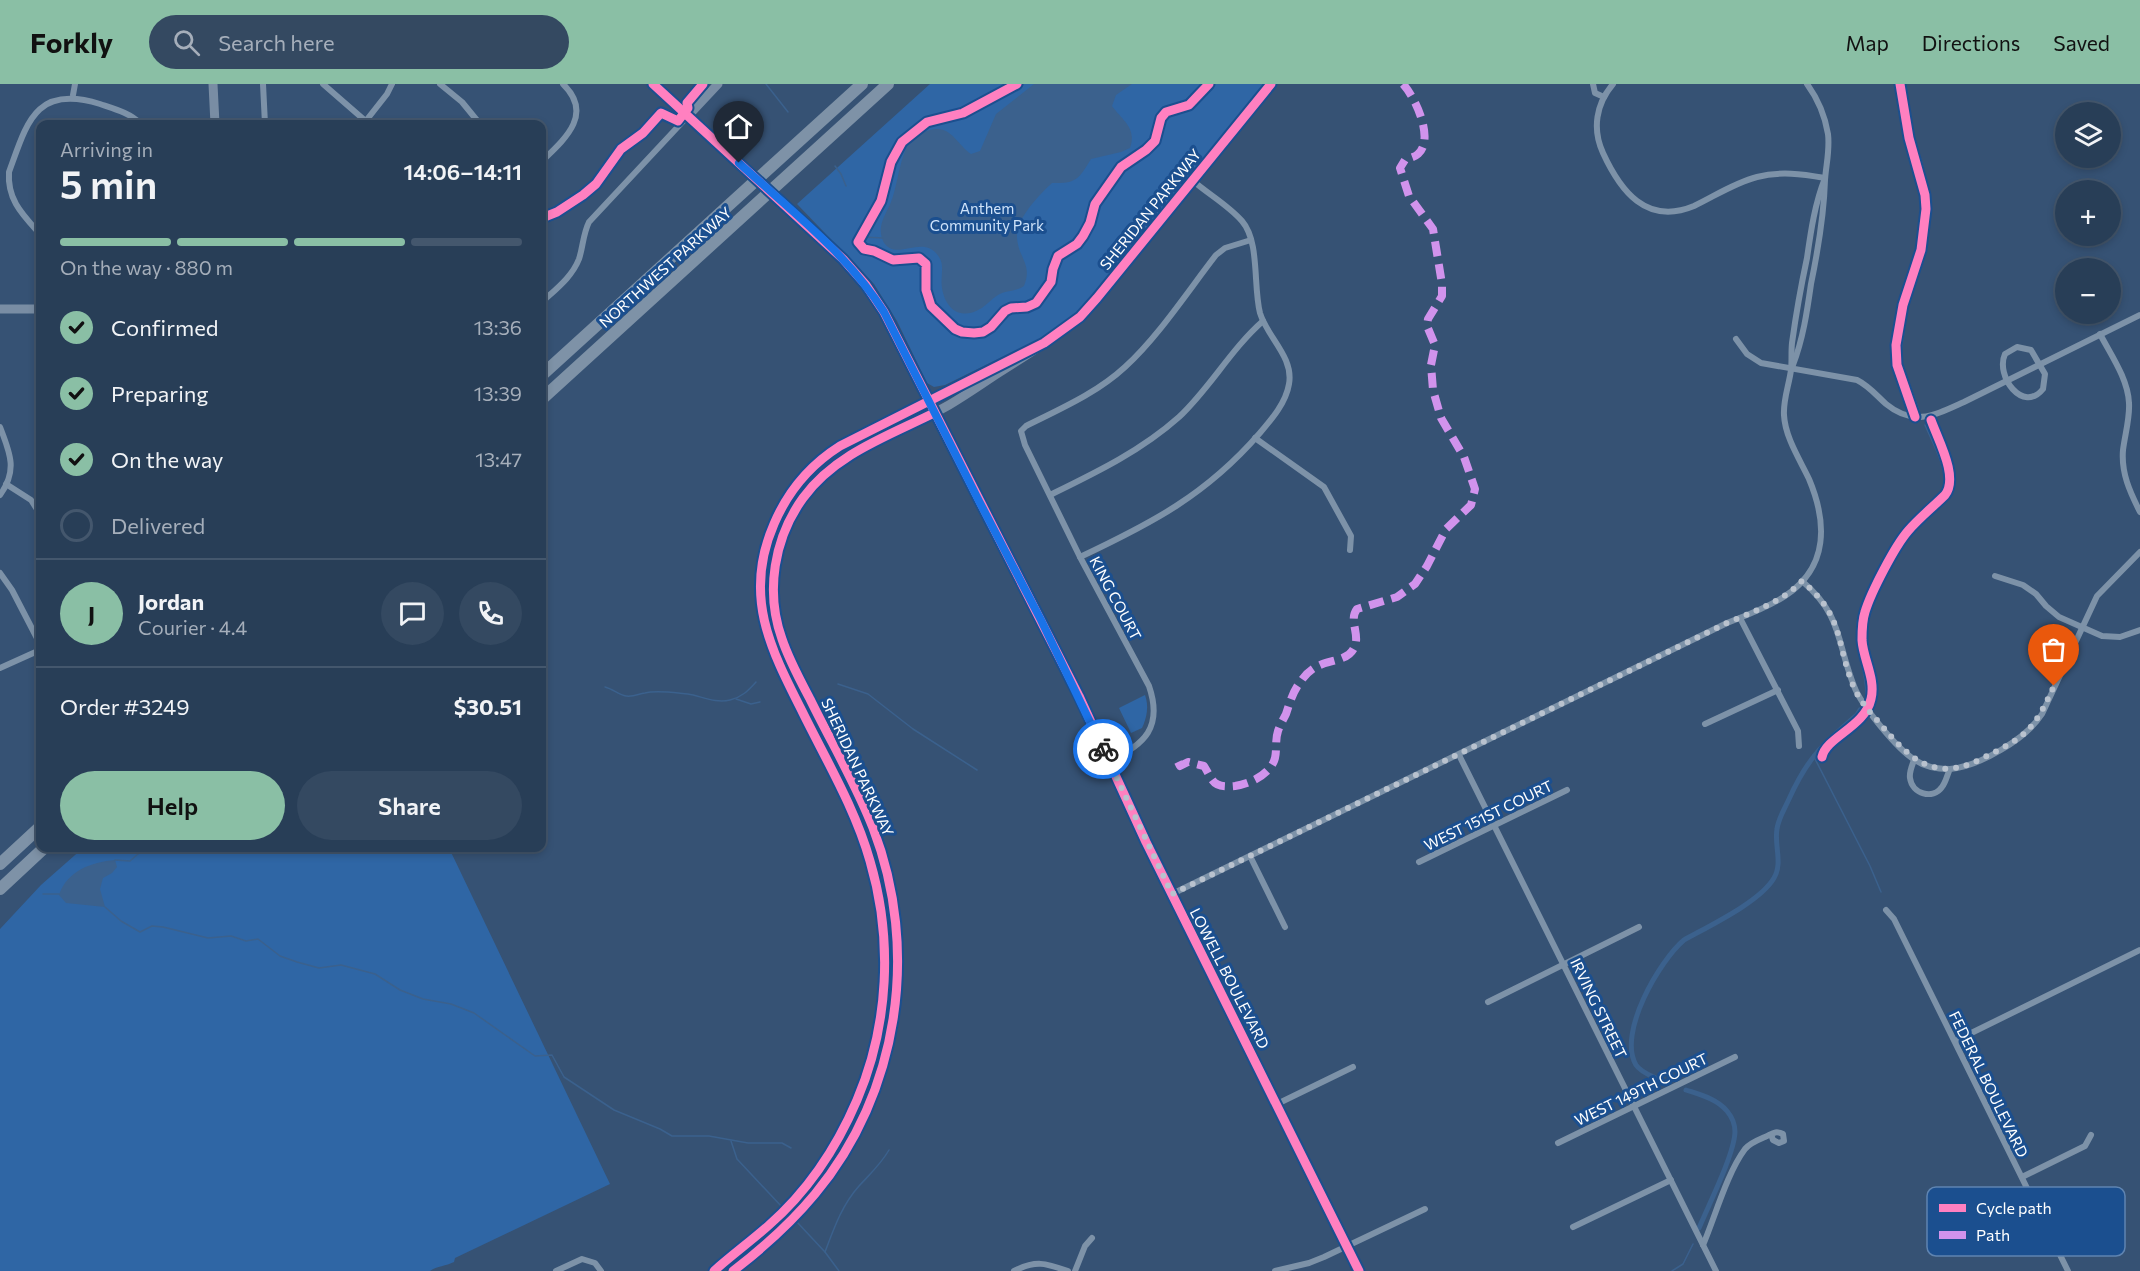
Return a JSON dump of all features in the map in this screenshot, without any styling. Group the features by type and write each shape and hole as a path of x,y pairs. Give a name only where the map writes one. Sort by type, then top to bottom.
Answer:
{"highway":[{"name":"NORTHWEST PARKWAY","path":"546,371 862,84"},
{"name":"NORTHWEST PARKWAY","path":"546,395 888,84"},
{"path":"0,864 36,831"},
{"path":"0,889 40,852"}],"main road":[{"path":"213,84 215,120"},
{"name":"LOWELL BOULEVARD","path":"653,84 843,259 872,293 890,322 934,413 1053,643 1172,894 1359,1271"},
{"path":"688,116 718,84"},
{"name":"SHERIDAN PARKWAY","path":"733,1271 777,1235 815,1195 854,1138 877,1085 888,1049 898,982 898,942 890,885 874,830 782,640 774,604 775,566 782,538 804,496 823,475 854,453 950,405 1044,343 1090,307 1271,84"},
{"path":"0,309 36,309"},
{"name":"SHERIDAN PARKWAY","path":"714,1271 769,1225 803,1189 826,1159 858,1100 871,1062 884,990 884,925 879,893 864,839 769,643 762,608 762,567 768,538 780,511 796,485 810,470 840,446 1044,343"}],"street":[{"path":"73,95 75,84"},
{"path":"263,84 265,120"},
{"path":"323,84 364,120"},
{"path":"369,120 392,84"},
{"path":"440,84 462,102 477,120"},
{"path":"546,157 570,132 576,121 577,105 574,97 563,84"},
{"path":"1593,84 1595,93 1604,97"},
{"path":"1613,84 1599,108 1596,126 1603,152 1623,189 1636,201 1653,209 1670,211 1685,209 1742,182 1768,175 1793,173 1825,178"},
{"path":"1791,368 1800,347 1819,242 1829,148 1826,123 1818,102 1807,84"},
{"path":"36,229 17,207 10,189 9,172 28,121 34,112 46,102 73,95 131,116 136,120"},
{"path":"546,298 571,274 579,258 589,222 688,116"},
{"path":"1172,894 1776,602 1802,581 1817,557 1822,526 1816,495 1784,420 1784,404 1791,368 1800,292 1817,197 1825,178"},
{"path":"1080,557 1155,520 1188,500 1221,472 1255,438 1277,411 1290,383 1289,367 1263,321 1257,299 1251,240 1243,222 1192,180"},
{"name":"KING COURT","path":"1109,761 1131,751 1149,733 1155,712 1149,686 1080,557 1025,445 1021,431 1026,426 1081,398 1125,367 1141,351 1216,255 1225,248 1251,240"},
{"path":"1810,240 1819,242"},
{"path":"1800,292 1810,294"},
{"path":"1736,339 1748,354 1761,363 1857,380 1898,412 1922,418 1939,414 2140,315"},
{"path":"1050,495 1150,440 1179,416 1206,388 1244,338 1263,321"},
{"path":"2100,334 2128,393 2129,412 2123,461 2125,478 2139,507"},
{"path":"2022,346 2031,350 2045,374 2045,384 2036,396 2027,398 2018,395 2008,380 2002,364 2005,354 2012,348 2022,346"},
{"path":"0,428 12,459 10,476 0,495"},
{"path":"1255,438 1324,487 1351,536 1350,550"},
{"path":"6,484 30,500 36,508"},
{"path":"1802,581 1820,598 1832,616 1858,696 1901,748 1914,760 1933,767 1950,769 1970,764 2016,741 2030,730 2042,714 2097,596 2140,552"},
{"path":"0,573 12,590 36,636"},
{"path":"1995,576 2029,588 2052,612 2081,627 2110,638 2140,630"},
{"path":"1740,618 1798,731 1799,746"},
{"path":"0,668 36,652"},
{"path":"1705,724 1778,690"},
{"name":"IRVING STREET","path":"1460,755 1716,1271"},
{"path":"1914,760 1910,780 1915,789 1922,794 1932,794 1941,789 1950,769"},
{"name":"WEST 151ST COURT","path":"1419,862 1567,790"},
{"path":"1250,856 1285,927"},
{"name":"FEDERAL BOULEVARD","path":"1886,910 1894,919 2027,1187"},
{"path":"1488,1002 1640,927"},
{"path":"1955,1041 2140,950"},
{"name":"WEST 149TH COURT","path":"1558,1143 1735,1057"},
{"path":"1277,1104 1353,1067"},
{"path":"1703,1245 1733,1172 1745,1150 1750,1144 1771,1134"},
{"path":"2022,1177 2085,1146 2091,1135"},
{"path":"1574,1227 1671,1180"},
{"path":"1275,1271 1309,1263 1425,1209"},
{"path":"1075,1271 1085,1246 1092,1238"},
{"name":"FEDERAL BOULEVARD","path":"2061,1256 2068,1271"},
{"path":"556,1271 582,1259 591,1261 600,1271"},
{"path":"1014,1271 1025,1265 1038,1263 1068,1271"}],"green space":[{"name":"Anthem Community Park","path":"930,84 1265,84 1075,315 1057,330 945,385 934,387 927,383 897,321 874,284 797,204"},
{"path":"1145,695 1147,707 1144,724 1142,728 1131,733 1119,708"},
{"path":"78,852 451,852 610,1184 455,1258 454,1262 430,1271 0,1271 0,929 41,885"}],"shaded area":[{"path":"1034,84 1132,84 1116,95 1112,106 1130,130 1132,141 1130,148 1091,159 1080,176 1072,181 1052,183 1029,208 1017,230 1018,244 1027,272 1024,286 1001,293 973,312 960,313 950,307 946,301 942,284 942,264 933,250 919,247 897,250 890,248 882,239 882,224 893,195 904,153 916,136 939,129 951,134 971,154 980,151 996,114"},
{"path":"115,860 117,867 103,878 100,889 105,907 66,903 59,895 68,880 81,869"}],"waterway":[{"path":"766,84 788,112"},
{"path":"1904,84 1913,135 1930,200 1923,261 1908,304 1900,359 1919,410"},
{"path":"835,166 846,186"},
{"path":"864,237 883,238"},
{"path":"1866,696 1857,635 1857,624 1863,602 1897,539 1917,515 1940,495 1945,486 1942,464 1925,425"},
{"path":"605,687 626,696 666,692 725,701 741,695 756,682"},
{"path":"838,684 868,694 913,729 977,770"},
{"path":"736,699 751,704 760,702"},
{"path":"1663,1082 1638,1068 1632,1051 1632,1035 1637,1017 1653,980 1684,940 1733,913 1758,896 1774,878 1778,866 1776,835 1778,825 1796,785 1817,752 1860,710"},
{"path":"1813,755 1881,892"},
{"path":"115,860 130,861 140,852"},
{"path":"43,894 59,894"},
{"path":"105,907 121,921 140,932 152,926 208,938 231,936 246,941 258,939 280,956 297,962 319,968 341,965 375,974 400,990 474,1013 535,1056 552,1055 564,1077 614,1110 672,1136 709,1136 748,1143 782,1143 791,1148"},
{"path":"1686,1090 1718,1103 1727,1111 1735,1129 1734,1142 1726,1166 1699,1228"},
{"path":"731,1141 737,1159 782,1207"},
{"path":"839,1271 825,1252 835,1226 853,1193 889,1150"},
{"path":"796,1221 825,1252"},
{"path":"1672,1271 1683,1264 1693,1244"}],"marked path":[{"path":"1178,762 1180,766 1188,762 1204,766 1212,780 1222,786 1241,785 1265,773 1273,764 1278,731 1298,685 1315,667 1343,658 1351,652 1356,643 1354,618 1357,609 1397,597 1415,584 1446,529 1471,505 1475,489 1464,457 1441,418 1433,390 1431,365 1435,345 1427,326 1428,319 1442,296 1442,284 1433,229 1409,196 1400,168 1405,160 1418,154 1425,139 1418,108 1403,84"}],"cycle path":[{"path":"653,84 843,259 866,285 884,312 1079,696 1146,842 1359,1271"},
{"path":"546,216 557,212 596,184 621,149 643,133 661,113 678,121 688,108 687,103 703,84"},
{"path":"1017,84 963,113 927,122 902,142 891,162 881,201 858,242 864,249 893,260 919,258 926,264 926,290 931,306 955,329 962,332 983,332 991,327 1005,311 1036,303 1051,282 1058,256 1077,244 1083,236 1090,223 1095,204 1121,167 1155,141 1161,118 1166,112 1189,105 1209,84"},
{"path":"714,1271 762,1232 796,1199 830,1152 849,1118 868,1071 876,1042 884,982 882,921 864,841 839,784 790,688 764,620 761,574 765,550 774,524 793,490 829,453 1044,343 1080,317 1271,84"},
{"path":"1900,84 1909,138 1925,195 1926,209 1921,250 1903,305 1896,345 1897,365 1915,417"},
{"path":"733,1271 796,1215 815,1194 844,1154 866,1111 883,1066 893,1019 897,971 896,922 887,875 873,828 851,779 791,662 782,639 774,603 775,566 779,548 785,530 803,498 830,469 881,438 934,413"},
{"path":"1822,757 1830,743 1861,717 1871,699 1871,677 1862,640 1863,619 1868,603 1890,558 1903,538 1945,495 1949,487 1949,469 1931,420"}],"way so far":[{"path":"1103,749 1172,894 1727,623 1776,602 1802,581 1820,598 1832,616 1854,687 1864,705 1907,754 1925,765 1941,769 1962,767 2016,741 2037,722 2054,686"}],"route":[{"path":"739,163 843,259 866,285 884,312 1041,620 1103,749"}]}
